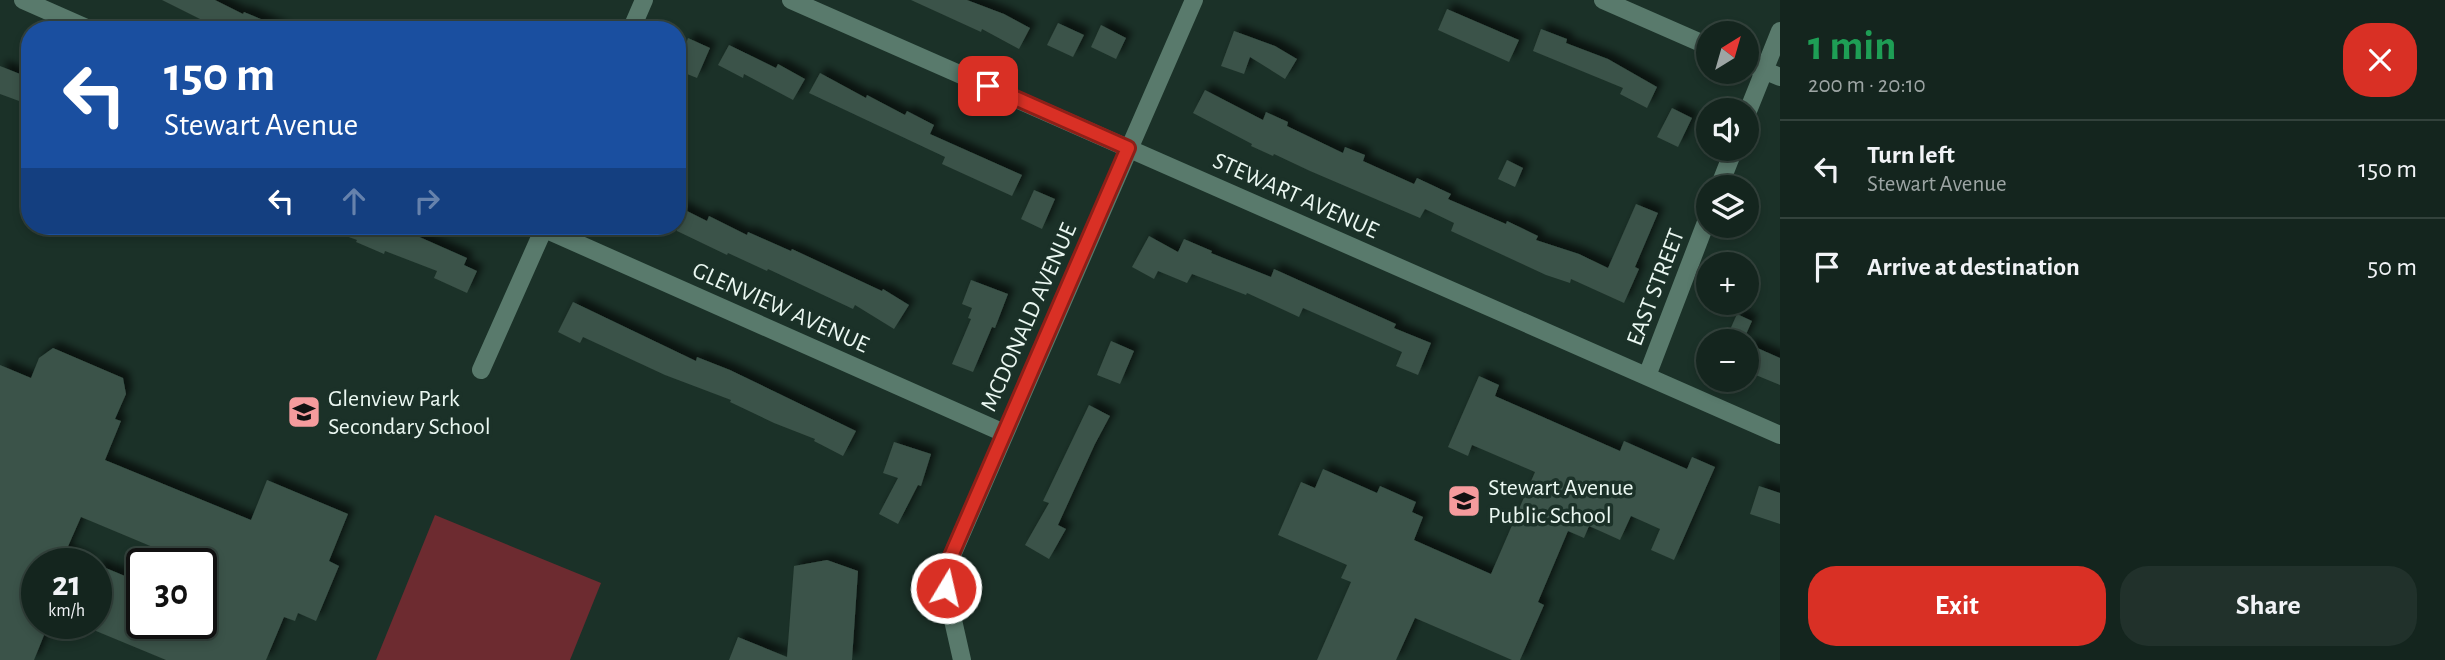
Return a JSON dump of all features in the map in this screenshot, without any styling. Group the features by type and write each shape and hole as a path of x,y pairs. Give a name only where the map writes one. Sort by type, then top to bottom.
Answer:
{"street":[{"path":"23,0 71,21"},
{"path":"635,21 644,0"},
{"name":"STEWART AVENUE","path":"791,0 1780,435"},
{"name":"MCDONALD AVENUE","path":"962,660 943,576 1194,0"},
{"path":"1603,0 1696,41"},
{"path":"1757,98 1772,74 1780,30"},
{"path":"481,370 539,235"},
{"name":"GLENVIEW AVENUE","path":"560,235 1004,433"},
{"name":"EAST STREET","path":"1647,376 1700,238"}],"shaded area":[{"path":"435,515 601,583 570,660 376,660"}],"building":[{"path":"162,0 215,0 243,14 244,12 266,21 204,21"},
{"path":"911,0 967,0 1004,14 1030,28 1019,49 982,29 981,32"},
{"path":"1447,9 1519,40 1509,62 1438,30"},
{"path":"1058,23 1084,35 1073,57 1047,45"},
{"path":"1101,25 1126,38 1116,59 1091,47"},
{"path":"1541,29 1567,39 1566,43 1608,59 1657,87 1647,108 1620,94 1623,88 1533,51"},
{"path":"1234,31 1275,46 1297,59 1285,79 1250,57 1244,74 1221,66"},
{"path":"688,38 710,48 697,78 686,74"},
{"path":"729,45 776,68 778,64 805,79 793,100 744,74 743,78 718,65"},
{"path":"0,66 21,74 21,102 0,94"},
{"path":"820,73 866,98 867,95 905,115 907,111 934,125 930,134 1022,175 1012,196 942,164 945,157 809,93"},
{"path":"1205,90 1263,120 1266,112 1288,122 1287,126 1343,153 1345,147 1365,155 1363,161 1414,184 1417,178 1451,194 1448,199 1506,224 1507,221 1538,236 1536,240 1579,254 1608,268 1636,204 1658,213 1635,267 1639,269 1624,303 1571,279 1570,283 1546,275 1451,231 1454,223 1425,209 1420,218 1251,146 1252,144 1193,113"},
{"path":"1672,108 1692,118 1678,147 1657,137"},
{"path":"1507,160 1523,168 1515,187 1498,179"},
{"path":"1034,190 1055,199 1042,229 1021,219"},
{"path":"686,210 707,221 709,216 747,235 748,232 791,251 792,249 882,291 883,289 909,305 894,329 855,305 853,309 768,269 767,271 728,253 727,255 685,235"},
{"path":"343,235 415,235 467,258 464,265 477,271 467,293 434,278 437,271 385,251 384,254 356,242 357,240"},
{"path":"1149,236 1178,252 1184,239 1271,277 1274,269 1396,324 1394,328 1431,343 1418,375 1396,366 1402,352 1303,308 1299,317 1247,293 1246,295 1192,274 1187,283 1158,271 1154,279 1132,267"},
{"path":"971,280 1008,294 973,372 952,364 971,319 968,318 972,308 962,304"},
{"path":"573,302 696,361 697,357 730,370 856,431 843,456 814,441 815,439 774,423 730,402 731,400 665,375 583,337 580,343 558,332"},
{"path":"1737,315 1752,321 1748,329 1730,329"},
{"path":"1111,341 1134,351 1120,384 1097,375"},
{"path":"53,348 123,378 126,394 115,419 121,421 105,460 251,520 267,480 348,514 329,561 339,566 316,621 298,613 295,621 284,617 266,660 166,660 112,638 112,571 126,576 126,639 217,639 217,548 155,548 81,517 67,548 21,548 21,639 43,639 34,660 0,660 0,365 31,378 39,358"},
{"path":"1759,349 1780,358 1780,385 1759,376"},
{"path":"1479,376 1499,385 1495,396 1620,451 1624,441 1687,469 1692,457 1715,467 1674,560 1651,550 1660,529 1631,516 1620,540 1589,526 1584,538 1568,531 1538,602 1544,605 1520,660 1512,660 1415,618 1396,660 1317,660 1351,582 1341,578 1347,565 1278,535 1301,482 1315,488 1323,469 1377,493 1380,486 1416,502 1412,512 1423,517 1414,540 1491,574 1535,472 1472,445 1468,456 1448,447"},
{"path":"1089,405 1110,416 1058,525 1066,529 1049,559 1025,545 1049,503 1043,501"},
{"path":"894,442 931,454 921,486 918,485 898,524 879,514 898,478 883,473"},
{"path":"1759,486 1780,493 1780,524 1750,514"},
{"path":"827,560 858,571 852,660 729,660 738,637 787,657 794,566"}],"place":[{"name":"Glenview Park Secondary School","path":"304,412"},
{"name":"Stewart Avenue Public School","path":"1464,501"}],"route":[{"path":"946,588 943,576 948,563 1128,148 988,86"}]}
